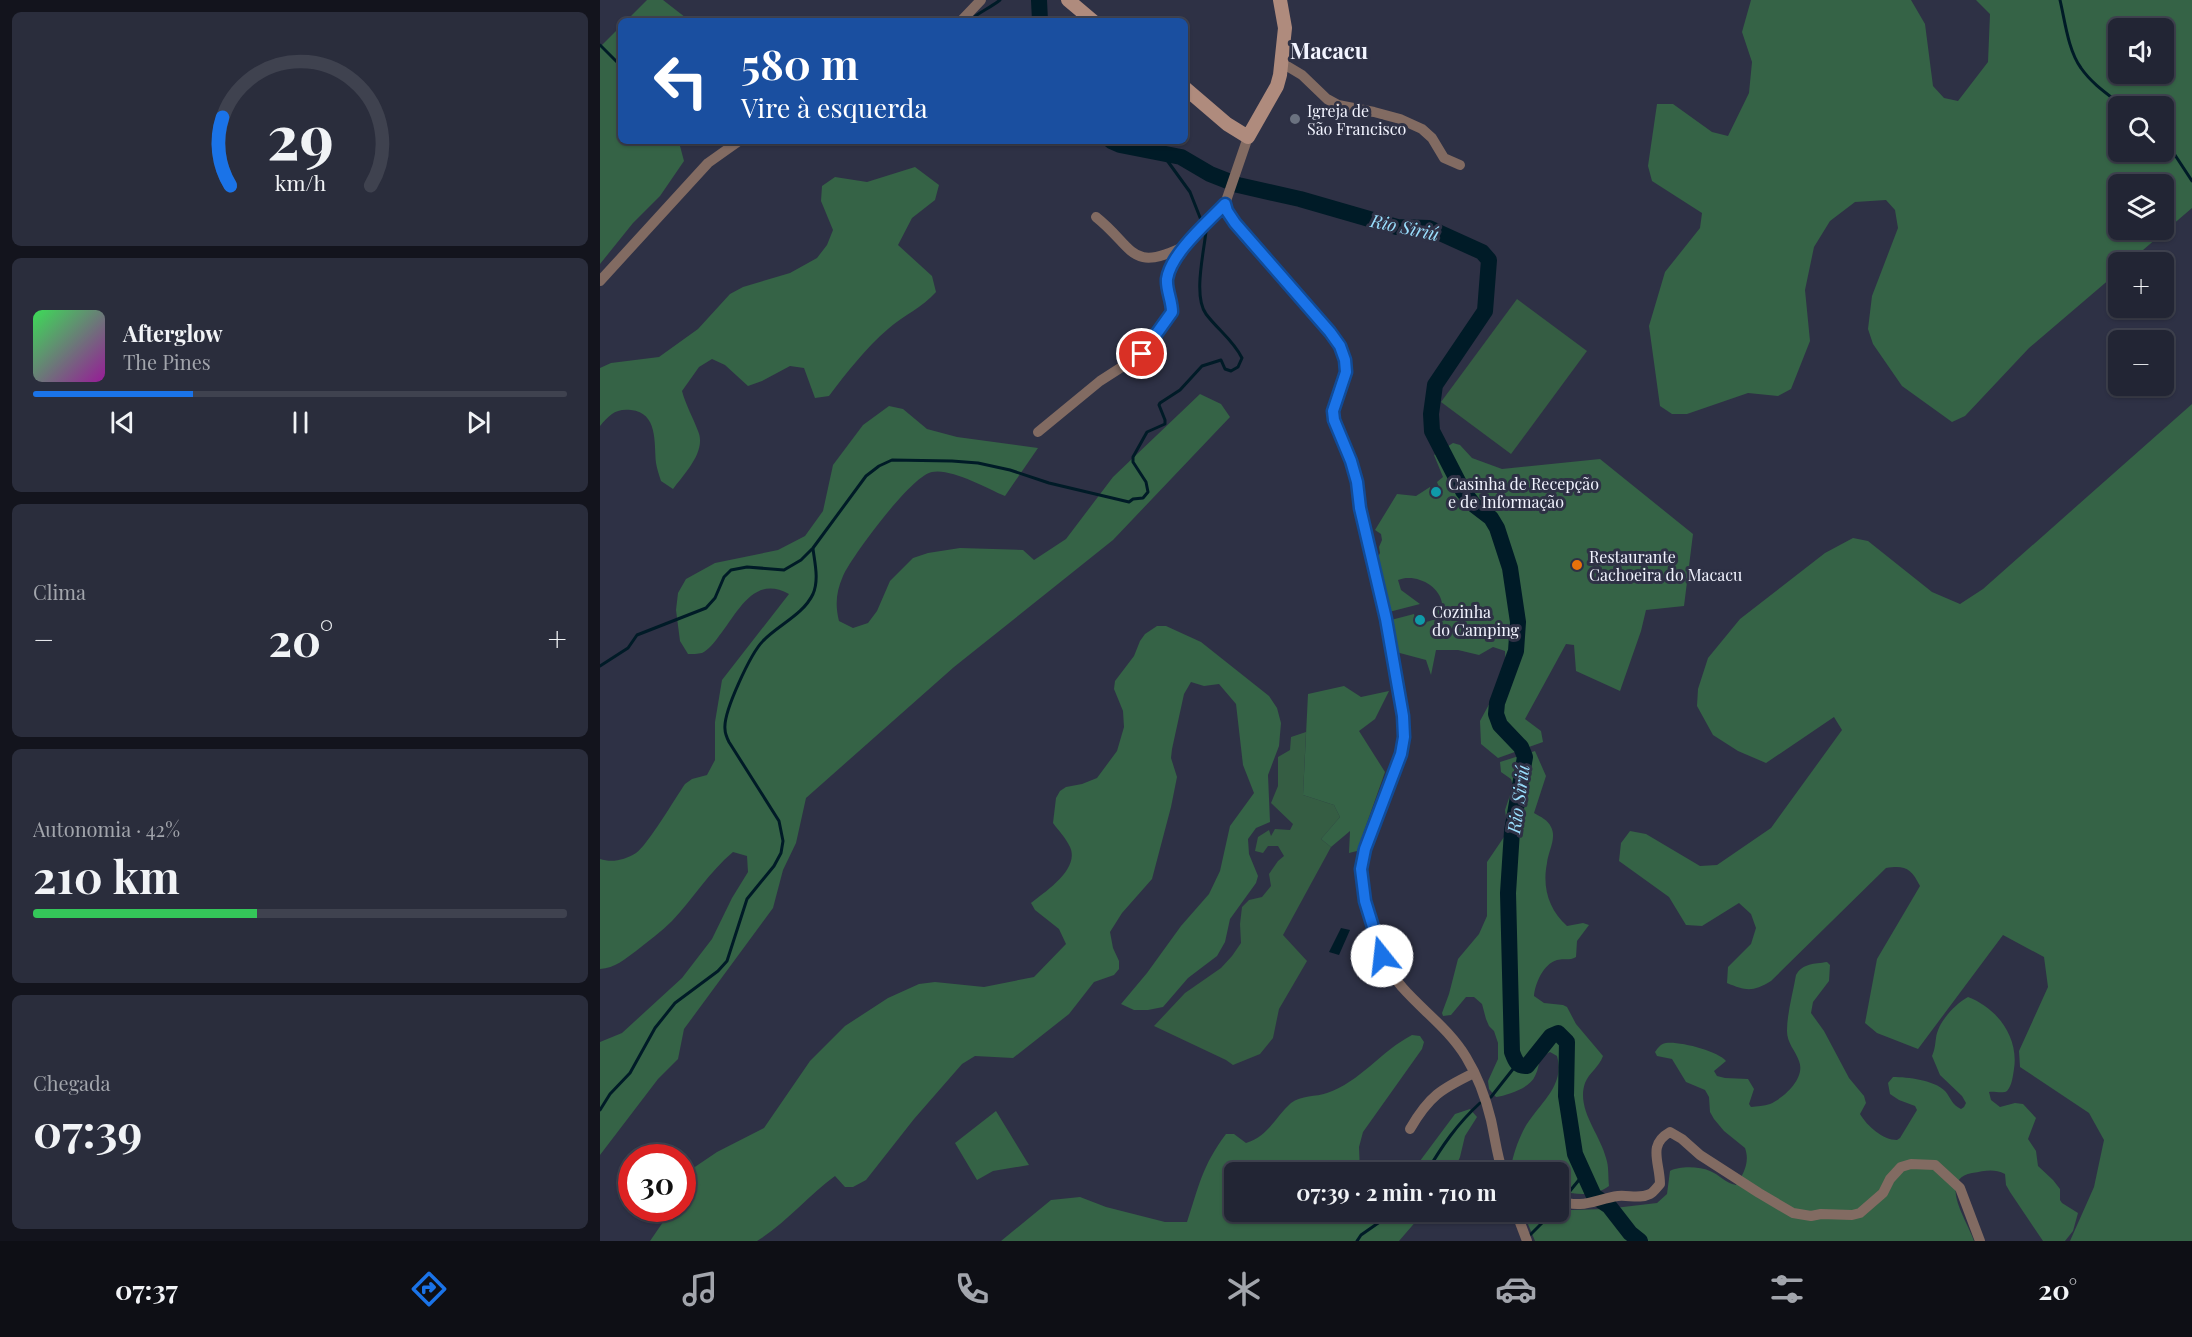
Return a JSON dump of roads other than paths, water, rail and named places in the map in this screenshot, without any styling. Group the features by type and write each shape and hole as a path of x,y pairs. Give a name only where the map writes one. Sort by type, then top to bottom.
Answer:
{"street":[{"path":"964,18 981,0"},
{"path":"1068,0 1089,18"},
{"path":"1038,432 1100,381 1142,354 1172,312 1167,276 1185,246 1225,204 1238,172 1248,137 1277,86 1282,63 1285,28 1280,0"},
{"path":"1282,63 1302,75 1327,99 1338,105 1400,119 1422,129 1432,138 1444,158 1460,165"},
{"path":"1188,91 1227,124 1248,137"},
{"path":"600,281 708,163 735,144"},
{"path":"1225,204 1227,211 1248,239 1330,332 1340,346 1345,360 1346,372 1333,411 1334,420 1357,482 1360,508 1391,641 1403,716 1404,737 1401,754 1365,849 1361,869 1363,889 1382,956 1388,969 1402,987 1444,1028 1466,1056 1491,1118 1499,1162"},
{"path":"1096,218 1140,258 1164,257 1185,246"},
{"path":"1410,1129 1434,1095 1474,1073"},
{"path":"1569,1203 1597,1202 1622,1196 1640,1197 1653,1193 1660,1184 1656,1145 1661,1137 1670,1132 1700,1155 1759,1193 1793,1213 1811,1216 1860,1213 1883,1193 1890,1179 1901,1167 1911,1164 1935,1166 1960,1188 1980,1241"},
{"path":"1520,1222 1527,1241"}],"water":[{"path":"1341,928 1350,930 1339,955 1329,952"}],"waterway":[{"path":"973,18 1000,0"},
{"name":"Rio Siriú","path":"1039,0 1040,18"},
{"path":"2060,0 2077,61 2090,79 2110,96"},
{"path":"600,45 618,63"},
{"name":"Rio Siriú","path":"1118,144 1181,157 1210,174 1238,185 1300,199 1397,227 1429,228 1482,252 1489,260 1485,311 1435,385 1431,414 1432,431 1463,491 1474,505 1491,518 1497,528 1510,568 1518,622 1516,651 1497,703 1496,714 1500,725 1521,747 1525,757 1512,831 1508,893 1512,1052 1519,1064 1527,1066 1551,1036 1558,1033 1567,1042 1566,1096 1575,1154 1594,1196 1609,1206 1630,1233 1640,1241"},
{"path":"1161,152 1190,192 1201,220"},
{"path":"2174,154 2192,181"},
{"path":"600,666 628,648 637,635 706,608 715,598 724,577 731,570 747,567 784,570 801,560 813,548 866,476 892,460 978,463 1129,502 1143,498 1148,492 1146,482 1133,462 1133,457 1147,432 1165,424 1160,403 1180,390 1202,366 1221,360 1225,369 1231,371 1238,367 1242,358 1202,306 1200,285 1206,231"},
{"path":"600,1110 610,1094 630,1073 655,1028 675,1003 718,971 727,961 747,899 774,866 781,853 783,841 779,821 729,742 725,732 726,721 739,683 758,648 769,635 797,614 813,594 816,578 813,549"},
{"path":"1491,1097 1517,1064"},
{"path":"1433,1162 1450,1136 1480,1103"},
{"path":"1569,1192 1583,1175"},
{"path":"1357,1241 1361,1235 1380,1222"},
{"path":"1530,1235 1543,1222"}],"place":[{"name":"Igreja de São Francisco","path":"1295,119"},
{"name":"Casinha de Recepção e de Informação","path":"1436,492"},
{"name":"Restaurante Cachoeira do Macacu","path":"1577,565"},
{"name":"Cozinha do Camping","path":"1420,620"}],"district":[{"name":"Macacu","path":"1329,50"}]}
